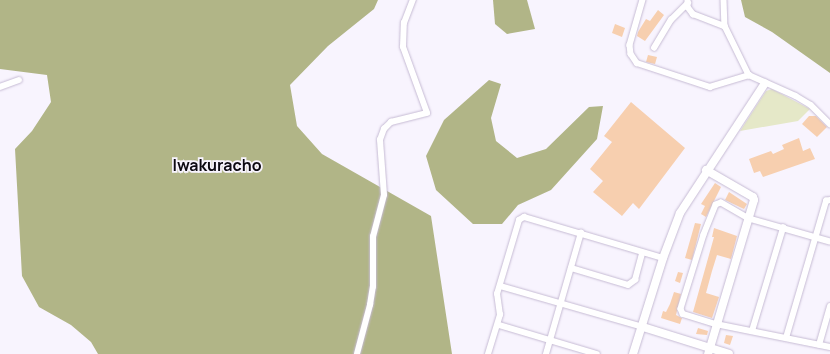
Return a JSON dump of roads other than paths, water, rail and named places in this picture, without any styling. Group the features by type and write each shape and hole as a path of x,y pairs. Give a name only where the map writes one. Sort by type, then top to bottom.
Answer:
{"street":[{"path":"357,354 374,287 373,237 384,195 380,140 384,129 391,122 427,113 403,47 404,23 413,0"},
{"path":"643,0 630,46 631,54 637,63 710,87 749,75"},
{"path":"724,0 725,26 749,75 765,83 774,85 811,105 830,124"},
{"path":"654,48 671,20 688,2 693,14 725,26"},
{"path":"0,87 19,80"},
{"path":"633,354 643,327 663,258 680,213 706,170 765,83"},
{"path":"706,170 753,197 749,219 708,351"},
{"path":"786,338 826,201 830,200"},
{"path":"830,242 749,219 721,202 716,205 701,242 681,309 683,314 716,324 830,347"},
{"path":"488,354 498,325 500,307 497,294 519,220 524,217 663,258"},
{"path":"752,331 783,228"},
{"path":"546,354 581,233"},
{"path":"571,268 628,285 635,280 642,253"},
{"path":"500,286 643,327 708,351 728,354"},
{"path":"819,345 830,307"},
{"path":"498,325 597,354"}],"district":[{"name":"Iwakuracho","path":"217,165"}]}
